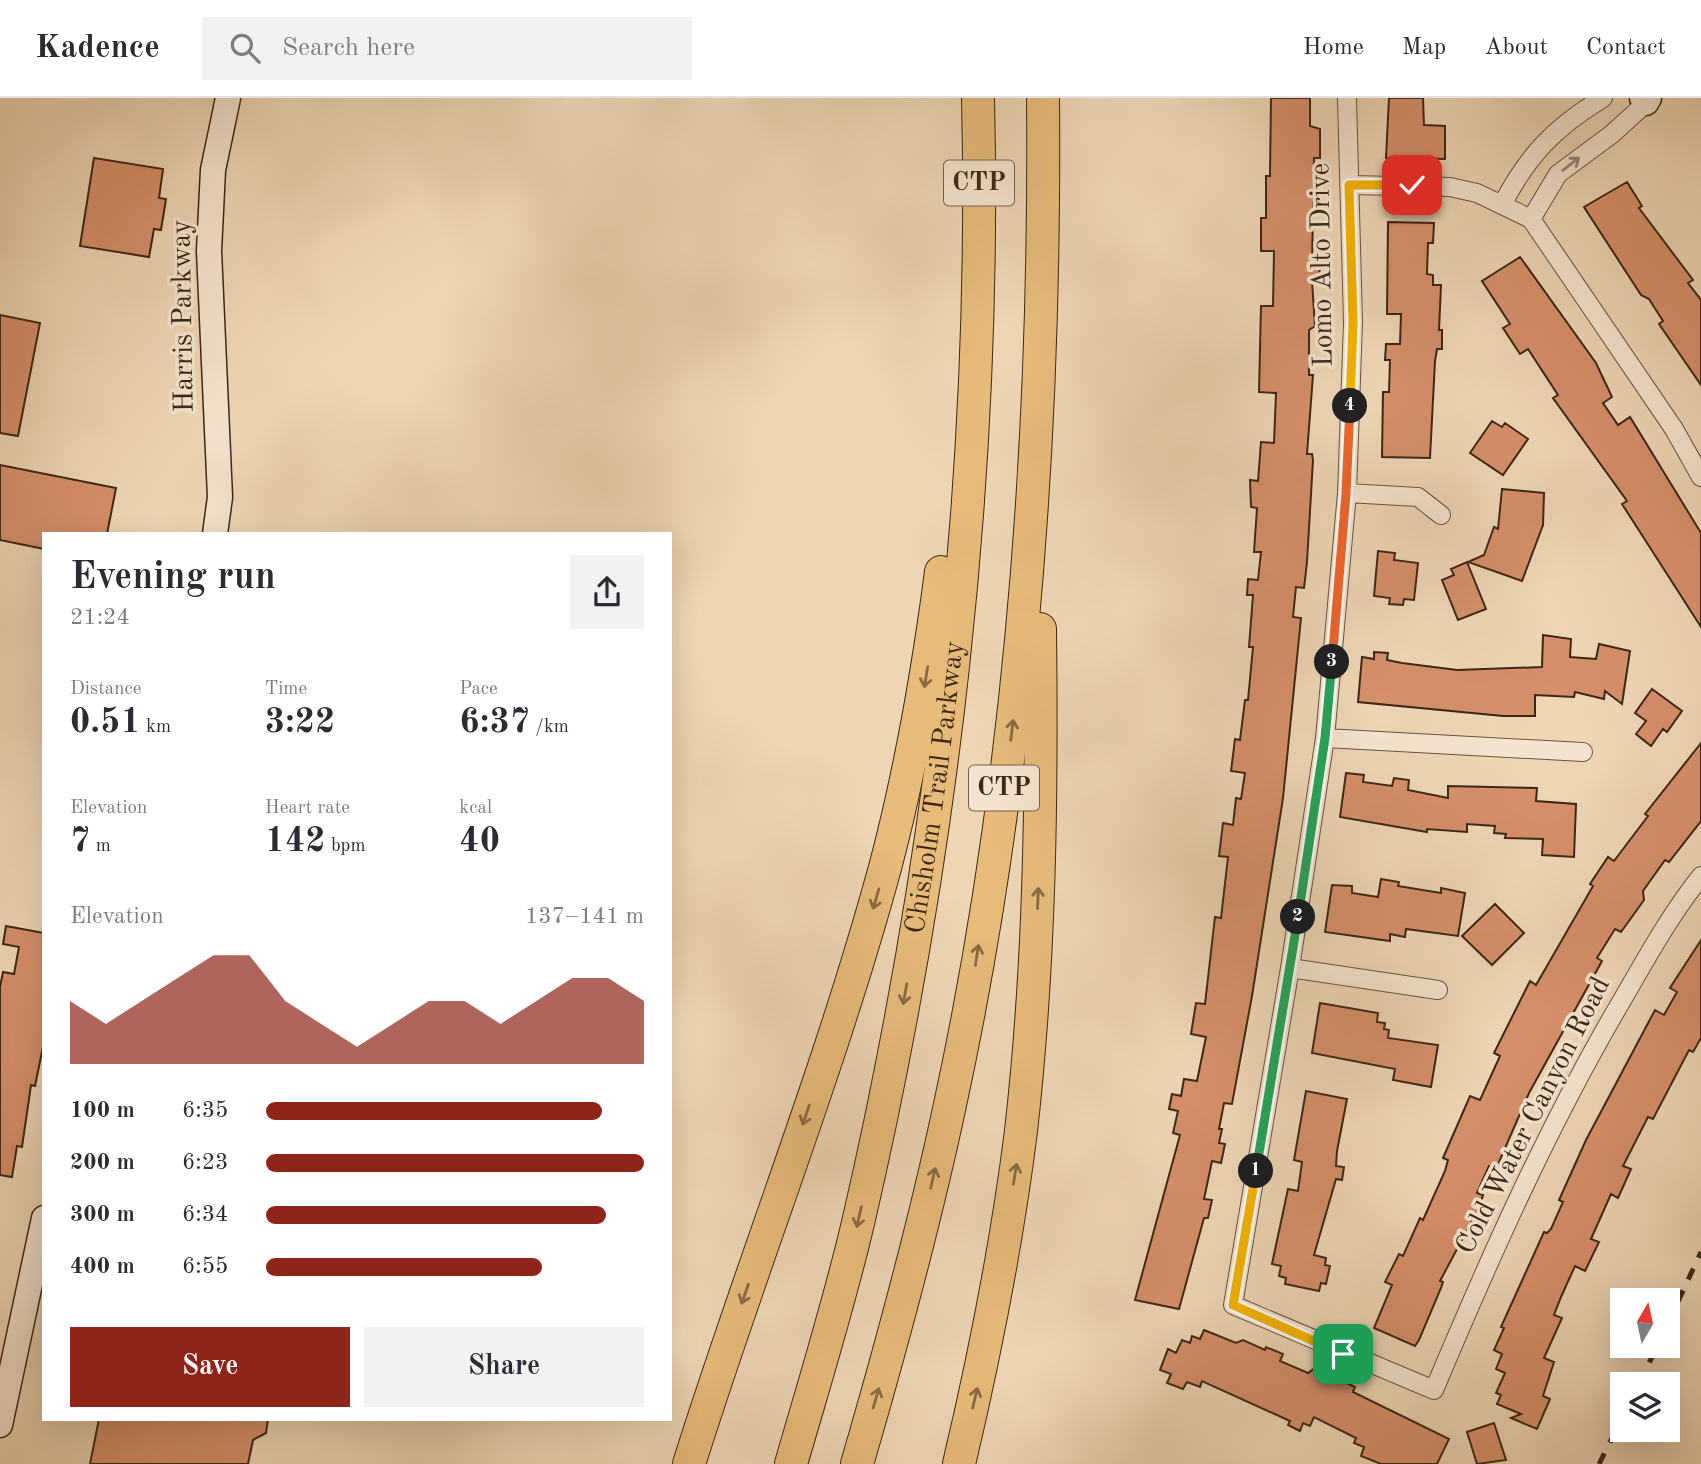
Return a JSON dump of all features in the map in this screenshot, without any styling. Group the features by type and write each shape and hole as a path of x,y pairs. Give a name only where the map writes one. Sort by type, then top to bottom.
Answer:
{"highway":[{"name":"Chisholm Trail Parkway","path":"791,1464 845,1271 877,1136 927,861 951,687 965,524 979,269 978,98"},
{"name":"CTP","path":"857,1464 924,1219 965,1028 1011,736 1038,433 1044,238 1043,98"},
{"path":"689,1464 766,1229 842,1011 887,861 924,690 979,269"},
{"path":"959,1464 991,1324 1016,1163 1028,1058 1042,789 1038,433"}],"street":[{"name":"Harris Parkway","path":"215,532 220,497 209,251 213,170 228,98"},
{"name":"Lomo Alto Drive","path":"1233,1305 1290,968 1325,738 1346,494 1353,322 1347,98"},
{"path":"1502,205 1521,169 1537,149 1603,98"},
{"path":"1531,219 1558,174 1612,134 1646,100"},
{"path":"1349,185 1450,187 1477,193 1531,219 1629,360 1701,477"},
{"path":"1346,494 1418,497 1441,515"},
{"path":"1325,738 1583,752"},
{"name":"Cold Water Canyon Road","path":"1233,1305 1434,1390 1516,1200 1585,1063 1657,940 1701,876"},
{"path":"1290,968 1438,990"},
{"path":"0,1425 42,1226"}],"building":[{"path":"1271,98 1310,98 1310,126 1320,129 1320,158 1314,158 1312,264 1320,264 1319,281 1312,281 1315,326 1309,330 1309,375 1313,375 1307,454 1312,454 1313,460 1307,562 1304,588 1296,587 1293,617 1301,618 1283,798 1252,996 1232,1104 1224,1103 1219,1129 1222,1129 1219,1143 1225,1144 1221,1163 1212,1161 1204,1199 1212,1200 1208,1218 1204,1218 1179,1309 1135,1300 1180,1135 1173,1133 1178,1111 1169,1109 1172,1094 1181,1096 1184,1079 1197,1081 1206,1037 1191,1034 1196,1003 1205,1004 1215,917 1221,918 1228,857 1219,856 1223,823 1233,825 1236,798 1241,799 1245,773 1231,771 1235,739 1240,740 1245,700 1248,700 1253,647 1249,647 1253,595 1247,595 1248,579 1258,580 1261,552 1254,552 1257,508 1251,507 1250,480 1258,481 1261,442 1274,443 1276,393 1259,392 1261,306 1273,306 1274,251 1261,251 1261,218 1266,218 1266,176 1270,176"},
{"path":"1389,98 1423,98 1424,125 1445,126 1445,159 1386,158"},
{"path":"94,158 163,169 159,198 166,199 161,230 154,229 149,257 80,246"},
{"path":"1627,182 1642,206 1639,208 1693,280 1688,283 1701,300 1701,385 1659,324 1663,321 1649,299 1641,295 1584,207"},
{"path":"1388,222 1434,223 1433,243 1428,243 1427,274 1433,275 1433,285 1441,285 1439,330 1442,330 1442,349 1437,349 1435,361 1430,458 1382,457 1383,392 1389,392 1390,360 1385,360 1386,344 1400,344 1401,314 1387,314"},
{"path":"1520,257 1596,363 1612,397 1603,403 1618,425 1630,417 1701,533 1701,627 1622,504 1627,501 1553,398 1558,395 1528,349 1520,354 1503,328 1510,324 1482,281"},
{"path":"0,315 40,323 18,436 0,433"},
{"path":"1492,421 1502,427 1505,423 1528,439 1503,475 1470,453"},
{"path":"0,465 116,488 107,532 42,532 42,549 0,540"},
{"path":"1502,489 1544,493 1543,525 1522,581 1468,562 1484,555 1494,527 1498,529"},
{"path":"1378,551 1395,553 1394,560 1418,563 1414,600 1404,599 1403,605 1389,604 1390,598 1374,596"},
{"path":"1467,562 1486,609 1458,620 1442,580 1454,575 1451,569"},
{"path":"1543,635 1571,639 1570,657 1596,659 1599,644 1630,651 1622,704 1605,691 1604,699 1575,692 1574,697 1535,695 1535,716 1503,716 1358,702 1362,657 1374,659 1374,652 1388,653 1387,660 1457,670 1542,667"},
{"path":"1652,689 1682,711 1667,732 1663,729 1651,746 1636,734 1646,721 1635,713"},
{"path":"1701,743 1701,821 1669,862 1665,860 1643,891 1644,900 1621,932 1615,929 1597,958 1602,961 1529,1093 1496,1169 1489,1166 1477,1193 1483,1195 1480,1206 1440,1281 1443,1282 1441,1288 1419,1340 1415,1346 1374,1328 1392,1285 1385,1282 1399,1254 1403,1256 1420,1218 1423,1220 1445,1171 1448,1160 1443,1158 1470,1096 1480,1100 1500,1056 1494,1053 1530,981 1536,985 1593,886 1590,884 1608,857 1614,861 1648,816 1645,814"},
{"path":"1346,773 1364,775 1363,782 1392,786 1394,778 1409,780 1408,790 1448,798 1448,786 1537,788 1536,801 1576,804 1574,857 1542,855 1543,839 1505,838 1506,834 1494,833 1495,826 1467,824 1467,832 1427,829 1427,832 1340,817"},
{"path":"1381,879 1399,882 1398,886 1441,893 1441,888 1465,893 1458,936 1406,929 1405,937 1390,934 1390,941 1325,932 1332,885 1352,886 1352,893 1378,897"},
{"path":"1495,904 1524,933 1492,965 1462,936"},
{"path":"6,926 42,933 42,1052 35,1086 31,1085 22,1147 17,1146 12,1177 0,1175 0,987 3,972 14,974 19,947 3,944"},
{"path":"1701,940 1701,1038 1693,1052 1689,1050 1653,1119 1648,1117 1623,1166 1631,1169 1618,1198 1611,1194 1591,1239 1599,1242 1585,1271 1575,1266 1561,1297 1554,1315 1562,1318 1544,1358 1554,1362 1543,1396 1550,1399 1537,1429 1511,1418 1521,1414 1497,1404 1501,1395 1496,1393 1505,1373 1496,1369 1502,1354 1494,1350 1504,1328 1501,1327 1544,1232 1547,1233 1551,1229 1563,1202 1559,1200 1586,1140 1655,1010 1664,1015 1677,992 1670,988"},
{"path":"1320,1003 1378,1013 1377,1022 1385,1023 1384,1029 1389,1030 1388,1038 1438,1045 1431,1087 1393,1080 1395,1069 1312,1053"},
{"path":"1306,1091 1347,1099 1336,1166 1344,1167 1342,1180 1336,1179 1314,1255 1326,1258 1325,1265 1330,1266 1326,1284 1321,1283 1319,1291 1285,1284 1286,1278 1279,1276 1281,1266 1272,1264 1288,1189 1298,1191 1302,1162 1294,1160"},
{"path":"1204,1330 1236,1343 1243,1340 1265,1350 1266,1347 1283,1354 1280,1361 1308,1373 1315,1368 1355,1387 1353,1392 1449,1439 1437,1464 1381,1464 1361,1456 1364,1447 1354,1443 1356,1438 1314,1417 1310,1426 1303,1423 1300,1431 1288,1425 1290,1421 1202,1381 1200,1387 1187,1382 1183,1389 1167,1383 1171,1374 1160,1370 1168,1349 1176,1353 1182,1340 1190,1343 1192,1336 1200,1339"},
{"path":"99,1421 268,1421 266,1433 253,1440 248,1464 90,1464"},
{"path":"1494,1423 1506,1460 1477,1464 1467,1432"}],"railway":[{"path":"1680,1297 1701,1252"},
{"path":"1645,1372 1651,1358"},
{"path":"1599,1464 1610,1442"}],"route":[{"path":"1343,1354 1279,1323 1233,1305 1290,968 1325,738 1346,494 1353,322 1349,185 1412,185"}]}
